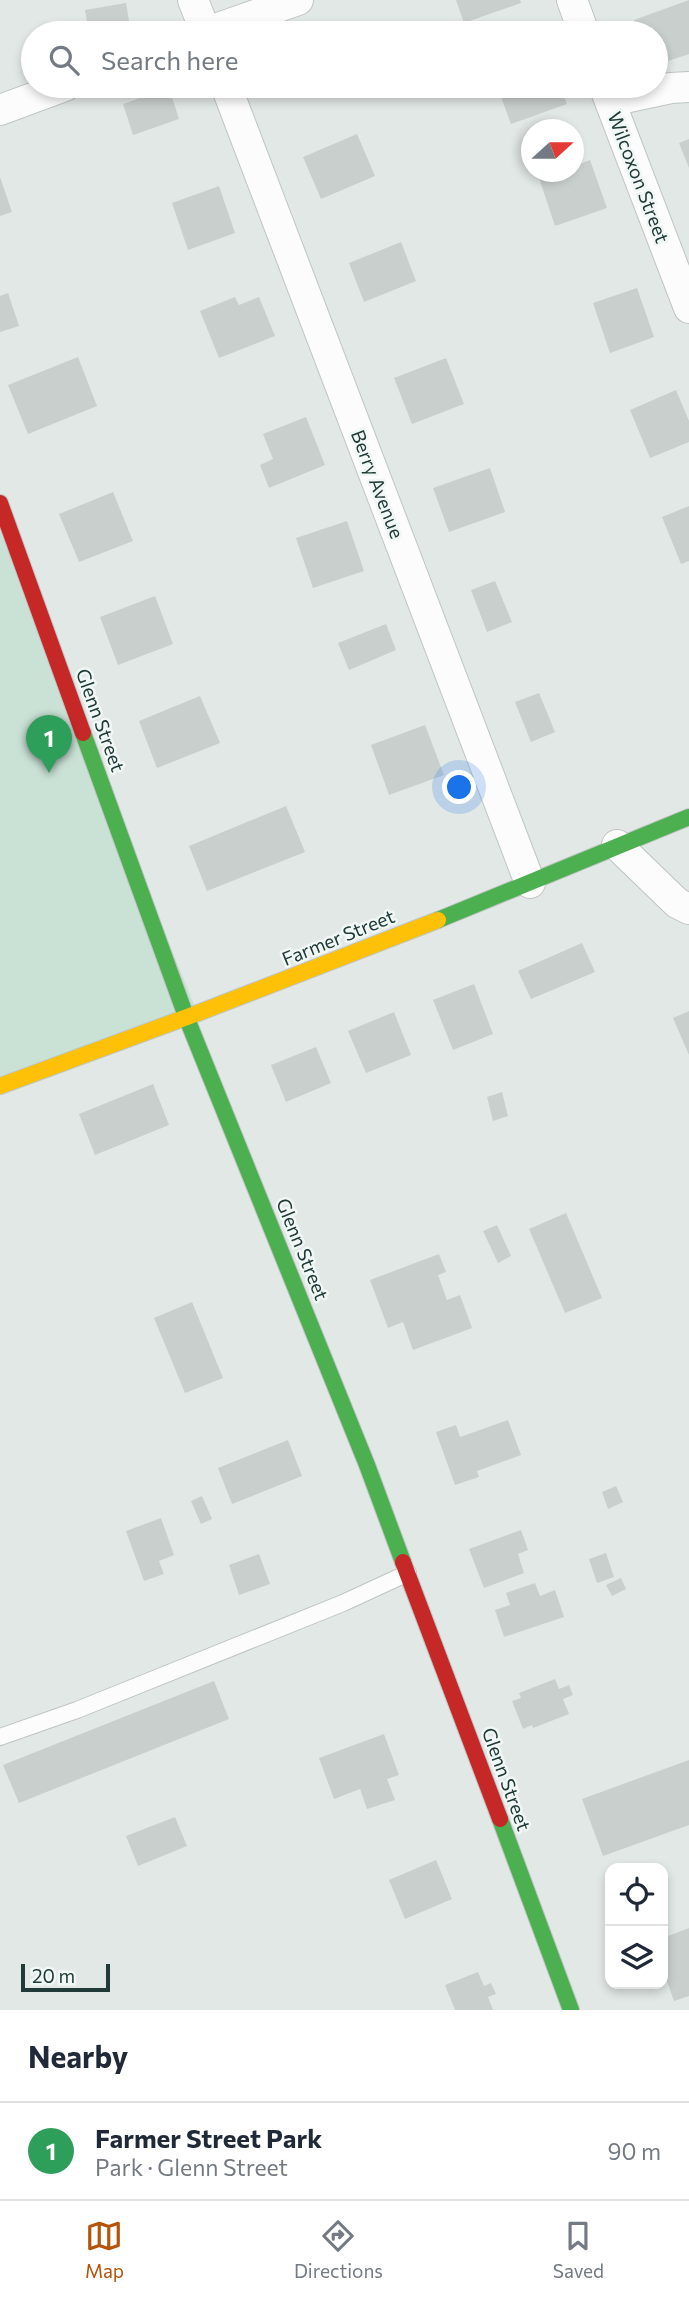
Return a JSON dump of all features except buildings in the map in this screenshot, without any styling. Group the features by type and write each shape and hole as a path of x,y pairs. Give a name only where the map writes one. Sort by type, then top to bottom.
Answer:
{"street":[{"path":"193,0 201,21"},
{"path":"239,21 298,0"},
{"path":"572,0 580,21"},
{"path":"668,88 689,87"},
{"path":"0,110 32,98"},
{"name":"Berry Avenue","path":"231,98 530,883"},
{"name":"Wilcoxon Street","path":"609,98 689,307"},
{"name":"Glenn Street","path":"0,503 187,1019 353,1429 571,2010"},
{"name":"Farmer Street","path":"0,1086 187,1019 689,817"},
{"path":"617,845 677,903 689,909"}],"lane":[{"path":"0,1737 77,1710 343,1603 408,1573"}],"green space":[{"path":"0,531 198,1014 0,1089"}],"traffic: fast":[{"path":"83,733 187,1019 367,1465 403,1562"},
{"path":"438,920 689,817"},
{"path":"500,1819 571,2010"}],"traffic: slow":[{"path":"0,1086 438,920"}],"traffic: jam":[{"path":"0,503 83,733"},
{"path":"403,1562 500,1819"}],"place":[{"name":"Farmer Street Park","path":"49,773"}]}
